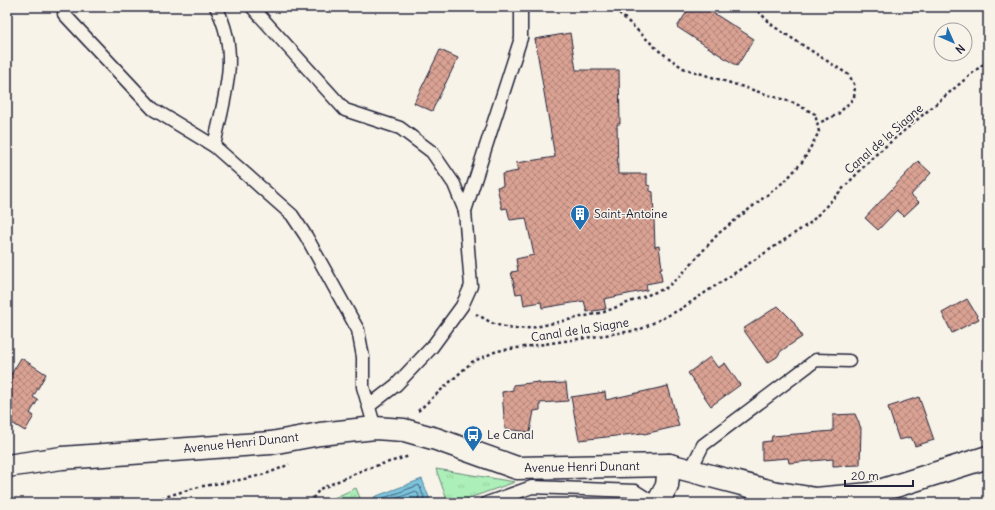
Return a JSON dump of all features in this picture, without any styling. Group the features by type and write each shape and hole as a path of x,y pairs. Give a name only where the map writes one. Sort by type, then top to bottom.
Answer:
{"street":[{"name":"Avenue Henri Dunant","path":"7,466 62,458 271,443 320,434 375,428 404,430 436,439 517,468 669,465 772,492 816,499 870,494 988,457"},
{"path":"658,503 667,486 669,465"}],"lane":[{"path":"214,146 229,73 231,55 224,22 216,7"},
{"path":"252,7 345,110 400,128 432,152 454,184 466,211 471,286 462,306 432,347 407,374 396,385 369,406"},
{"path":"466,211 521,38 521,7"},
{"path":"64,14 153,109 214,146 292,215 306,236 358,330 363,357 364,387 375,428"},
{"path":"690,471 703,445 816,360 849,361"},
{"path":"487,503 532,487 635,491 654,503"}],"path":[{"path":"462,306 494,324 514,329 531,328 604,312 666,288 682,275 719,233 786,180 803,161 819,132 815,114 794,103 683,68 658,50 613,7"},
{"path":"754,7 773,26 849,75 855,86 854,98 838,114 817,124"},
{"name":"Canal de la Siagne","path":"404,430 415,415 472,362 483,356 497,351 639,330 679,310 810,223 874,156 988,60"},
{"path":"309,503 320,489 365,469 412,455"},
{"path":"151,503 155,500 189,489 256,478 276,471 293,462"}],"green space":[{"path":"436,469 515,482 455,503 448,503"},
{"path":"356,488 362,503 327,503 327,501"}],"water":[{"path":"422,479 430,500 422,503 377,503 374,497"}],"building":[{"path":"690,7 704,7 754,39 737,66 677,27"},
{"path":"570,33 576,70 619,70 620,124 617,124 618,174 647,174 647,185 650,186 650,191 653,192 655,247 659,246 662,268 660,269 662,281 646,284 647,290 604,299 606,309 587,312 584,301 542,308 541,302 524,305 522,293 516,294 511,272 518,271 516,259 534,255 526,218 510,220 507,208 502,209 497,187 503,186 502,174 518,171 516,163 555,157 535,39"},
{"path":"440,50 458,58 432,111 414,103"},
{"path":"918,161 931,173 911,195 919,202 904,216 897,210 878,230 865,218"},
{"path":"967,299 979,319 952,333 942,313"},
{"path":"778,306 793,321 802,337 781,351 777,357 767,363 743,329"},
{"path":"710,357 718,368 725,363 740,385 711,406 688,373"},
{"path":"21,358 46,374 33,397 38,400 30,413 34,416 25,431 7,420 7,381"},
{"path":"539,382 539,384 566,383 568,401 540,403 540,410 534,411 530,432 505,429 502,392 513,390 513,385"},
{"path":"668,386 679,426 644,434 579,440 571,397 605,392 606,400"},
{"path":"919,397 934,440 915,446 911,437 899,440 888,407"},
{"path":"855,414 861,428 860,465 833,466 833,459 789,463 788,458 762,460 762,442 771,441 772,436 833,431 833,415"}],"place":[{"name":"Saint-Antoine","path":"580,231"},
{"name":"Le Canal","path":"473,452"}]}
